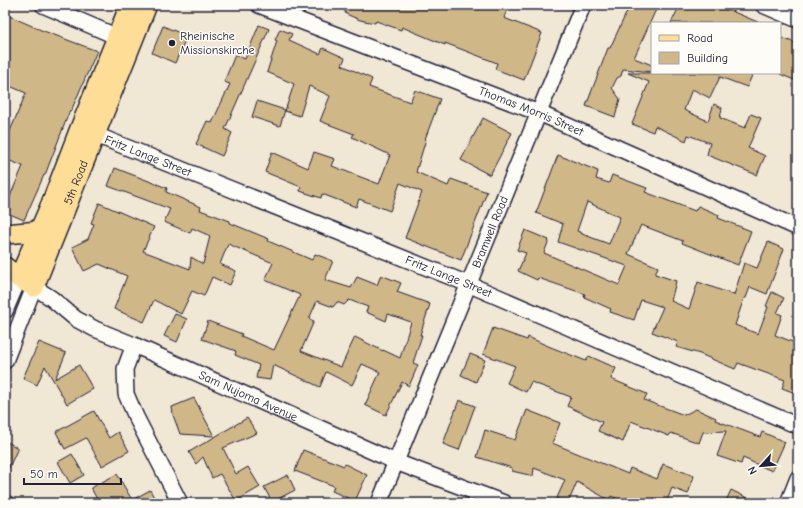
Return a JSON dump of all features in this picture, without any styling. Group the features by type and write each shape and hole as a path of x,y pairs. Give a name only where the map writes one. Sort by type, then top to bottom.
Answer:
{"main road":[{"name":"5th Road","path":"19,277 96,135 124,40 130,5"},
{"name":"5th Road","path":"19,277 124,40 147,5"},
{"path":"5,234 39,231"}],"street":[{"path":"43,5 124,40"},
{"name":"Thomas Morris Street","path":"259,5 539,113 798,228"},
{"name":"Bramwell Road","path":"379,503 583,5"},
{"path":"763,5 798,20"},
{"name":"Fritz Lange Street","path":"96,135 468,284 798,426"},
{"name":"5th Road","path":"5,311 19,277"},
{"name":"5th Road","path":"5,360 19,277"},
{"name":"Sam Nujoma Avenue","path":"19,277 51,298 76,319 95,329 396,462 504,503"},
{"path":"134,345 125,369 126,394 136,417 180,503"},
{"path":"788,503 798,478"}],"building":[{"path":"342,5 509,5 504,18 542,33 524,80 495,69 497,63 445,43 445,45 402,27 401,30 376,21 375,23 360,20 346,14"},
{"path":"630,5 658,5 634,58 651,65 651,72 623,69 621,76 617,78 612,88 620,99 615,117 586,106 608,48 610,48"},
{"path":"680,5 717,5 758,22 672,22"},
{"path":"5,14 41,30 97,51 71,111 70,110 45,175 24,220 5,212 5,208 23,166 5,159 5,143 26,93 5,84"},
{"path":"259,25 269,29 225,129 232,133 222,156 196,144 207,121 212,123 230,84 224,82 235,55 245,59"},
{"path":"163,26 187,36 175,63 152,53"},
{"path":"280,29 292,34 289,40 320,54 323,48 345,58 342,65 372,79 369,87 410,102 415,90 440,99 425,139 416,172 448,186 451,179 487,192 461,260 405,238 422,192 400,183 390,211 359,199 356,207 322,194 321,198 300,191 301,187 265,172 272,152 308,168 314,152 335,159 332,166 379,184 390,155 352,137 354,134 320,121 330,96 309,86 300,116 285,111 294,84 267,72 277,41 275,40"},
{"path":"782,38 798,44 798,70 794,80 780,74"},
{"path":"628,73 753,74 747,87 720,77 710,98 692,89 684,110 708,121 714,104 722,108 720,118 745,128 751,114 761,118 748,148 765,156 757,175 707,155 710,143 688,135 686,141 655,126 653,132 632,124 649,82"},
{"path":"257,101 285,110 280,126 252,117"},
{"path":"483,118 512,133 490,175 461,160"},
{"path":"558,155 598,171 596,179 609,183 612,175 647,188 645,192 695,211 698,206 719,215 718,218 751,231 738,265 682,243 683,241 641,225 628,254 658,267 655,274 676,281 671,301 689,309 698,282 734,295 744,263 757,268 768,242 784,249 767,294 750,287 746,298 744,298 735,325 758,334 768,307 766,306 772,292 784,298 777,313 782,315 775,335 798,344 798,394 782,388 785,380 738,363 735,369 700,354 676,347 678,342 652,332 663,307 641,300 634,320 610,312 611,309 584,297 585,294 538,278 537,280 518,271 526,253 517,250 525,230 549,240 544,253 619,285 627,266 558,242 563,224 536,213","holes":["587,202 620,217 609,244 577,231"]},
{"path":"115,168 167,188 166,192 201,207 200,210 230,221 230,223 269,239 268,241 312,260 315,254 333,261 325,280 351,288 357,277 377,285 381,275 401,283 397,292 430,304 413,363 418,365 409,386 402,382 386,415 365,405 380,372 362,364 352,385 326,372 320,387 273,365 270,380 256,378 259,365 235,355 236,351 202,339 208,321 242,334 241,336 274,350 300,295 265,280 273,263 228,244 220,264 236,271 230,285 212,277 204,296 192,291 181,314 154,300 144,322 114,309 127,276 99,264 84,271 72,247 88,239 94,224 91,223 99,203 154,227 143,251 190,269 191,257 203,264 210,236 192,228 190,233 164,222 170,209 108,186","holes":["349,300 368,307 366,312 386,321 388,314 411,322 400,358 355,337 341,367 301,351 314,321 309,319 317,301 333,307 337,302 344,305"]},
{"path":"175,314 187,319 177,342 164,336"},
{"path":"493,328 527,340 528,337 586,361 589,356 616,368 611,379 647,394 644,400 684,415 696,409 716,418 715,420 760,437 762,432 785,442 772,471 743,458 741,464 717,456 726,431 703,432 699,443 671,433 669,436 631,421 623,442 598,431 602,422 567,406 571,397 531,382 526,392 507,383 515,366 483,354"},
{"path":"39,342 66,353 55,379 79,365 93,389 67,404 45,366 37,385 23,378"},
{"path":"470,354 485,360 476,382 461,375"},
{"path":"194,398 214,436 180,434 173,415 172,407"},
{"path":"459,400 475,406 459,450 443,444"},
{"path":"527,410 560,423 552,443 628,474 630,468 657,479 663,464 694,476 688,494 672,488 666,503 628,503 611,496 609,500 577,482 568,503 563,503 556,500 565,480 534,468 533,476 512,471 512,468 477,457 485,430 515,440"},
{"path":"94,411 109,438 118,432 129,451 102,466 86,438 65,449 56,432"},
{"path":"247,418 257,433 223,448 236,474 248,467 260,487 236,501 220,474 212,478 203,457 196,464 189,452"},
{"path":"5,441 18,448 5,476"},
{"path":"303,450 344,466 345,464 367,475 355,501 332,491 334,486 295,471"},
{"path":"72,454 84,475 70,483 58,462"},
{"path":"117,474 132,500 150,490 157,503 99,503 91,488"},
{"path":"288,475 295,490 272,502 264,487"},
{"path":"731,490 758,503 725,503"}],"place":[{"name":"Rheinische Missionskirche","path":"172,43"}]}
